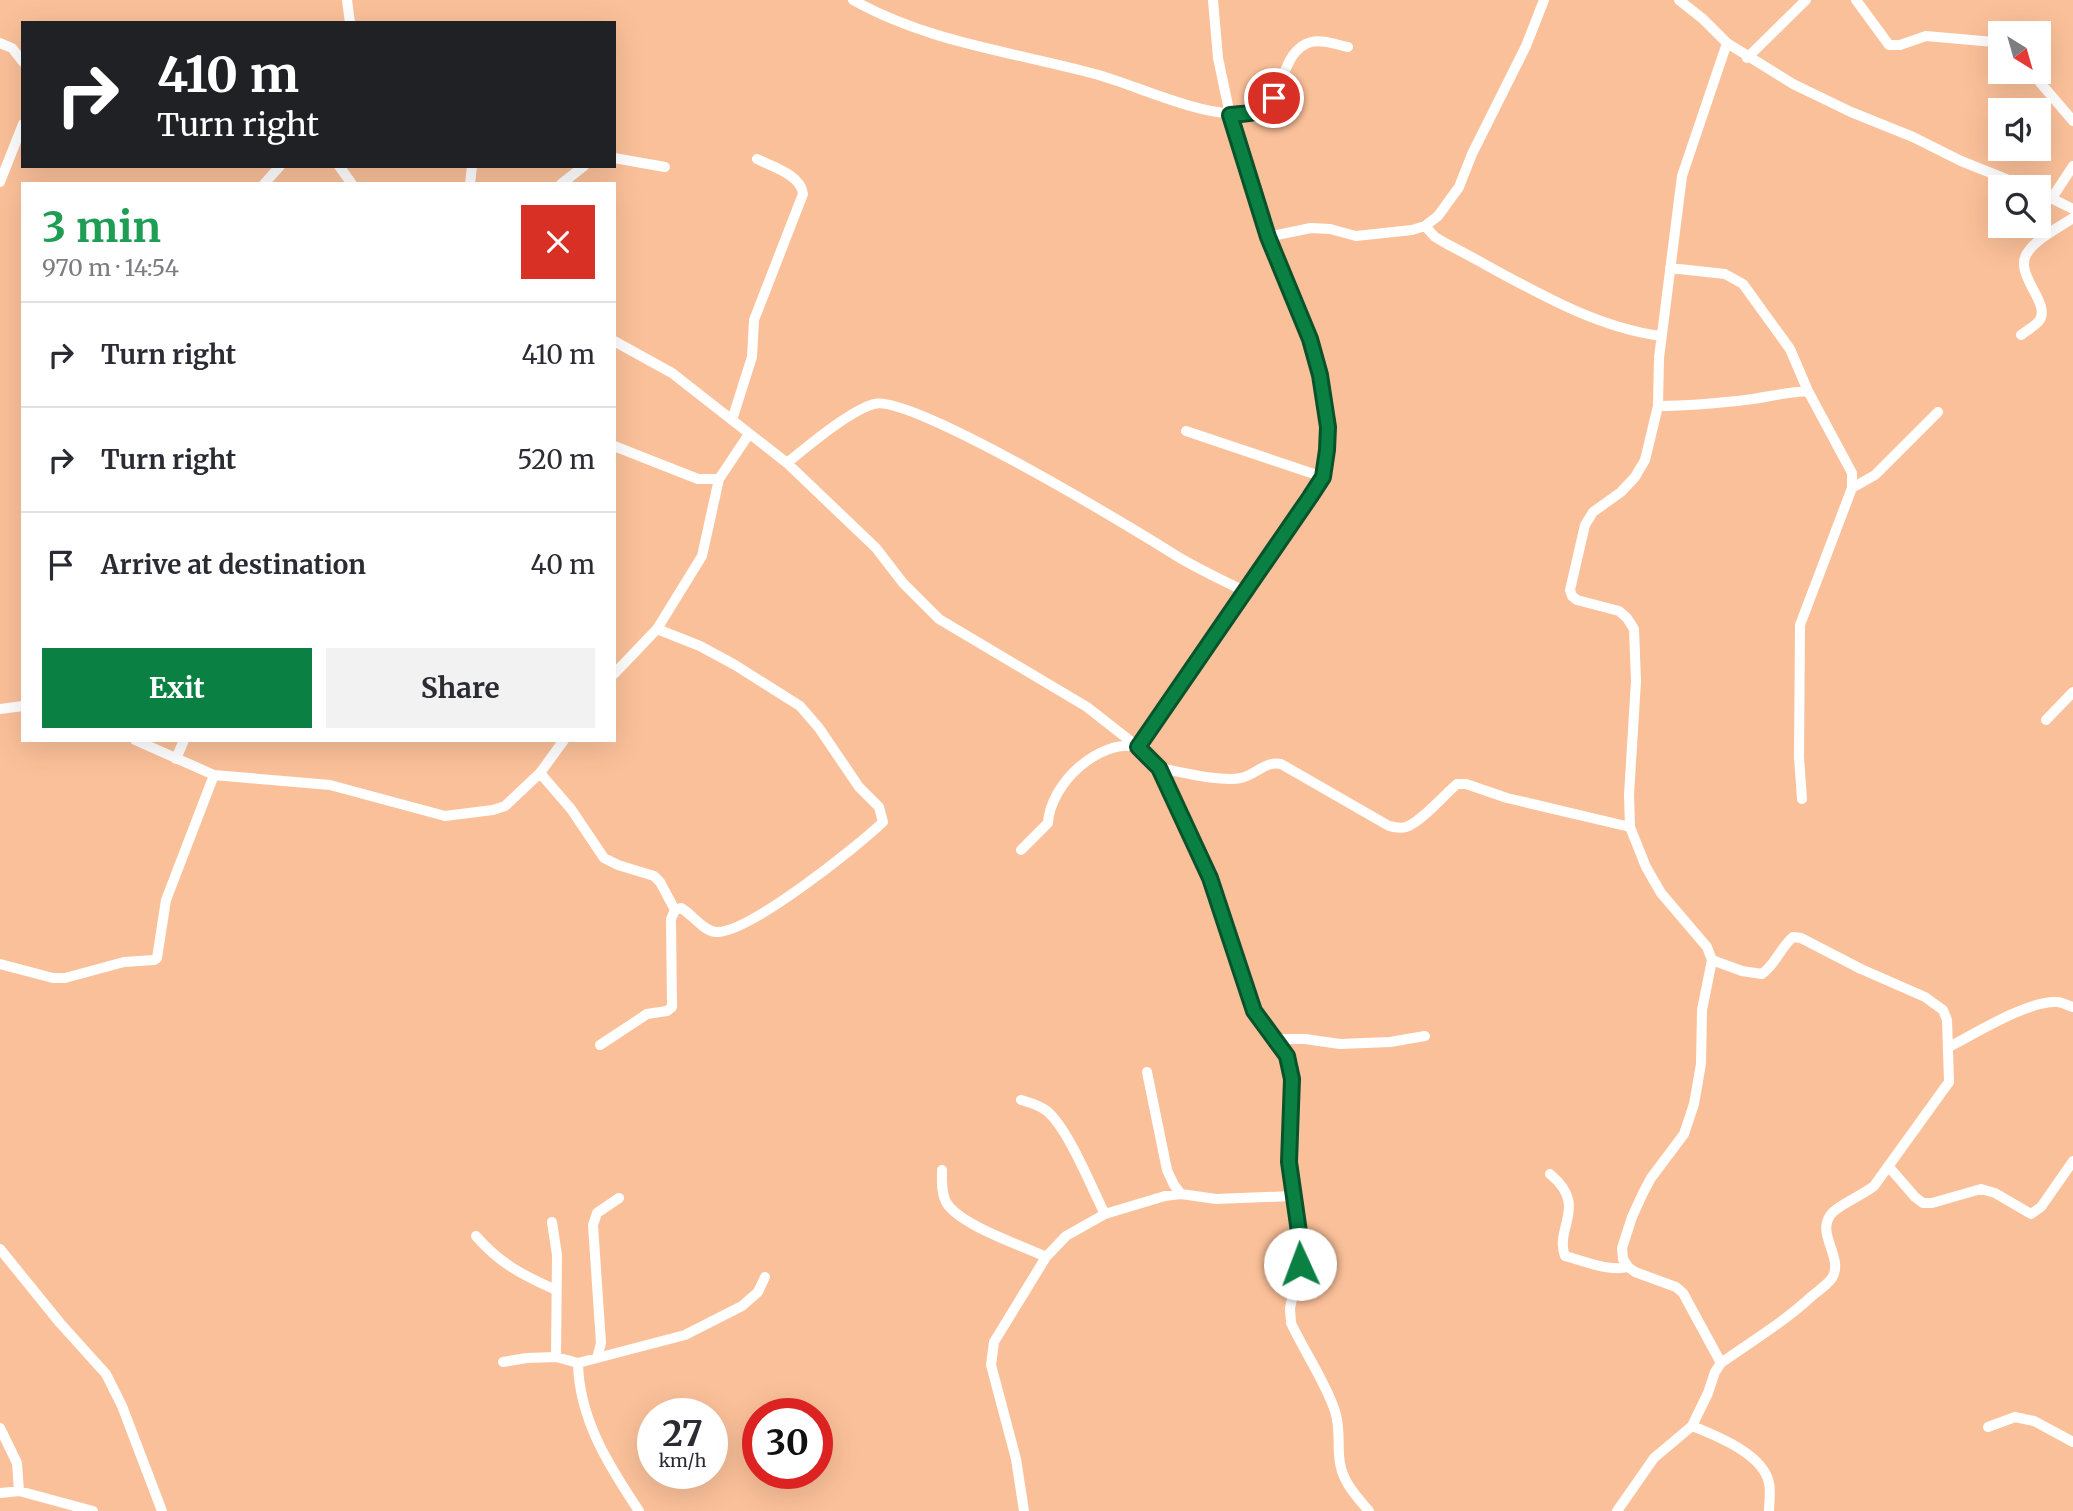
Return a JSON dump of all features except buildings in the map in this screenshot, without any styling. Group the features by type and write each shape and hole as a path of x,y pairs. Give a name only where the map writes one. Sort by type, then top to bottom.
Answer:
{"street":[{"path":"347,0 350,21"},
{"path":"853,0 881,16 909,27 1095,74 1189,105 1230,115 1266,108 1274,98 1285,68 1299,49 1321,41 1348,47"},
{"path":"1138,747 1323,477 1328,427 1320,375 1310,339 1268,237 1230,115 1218,58 1212,13 1213,0"},
{"path":"1268,237 1311,229 1331,229 1356,236 1412,230 1425,226 1438,216 1460,187 1472,154 1521,57 1544,0"},
{"path":"1679,0 1747,58 1793,84 1996,175"},
{"path":"1747,58 1806,0"},
{"path":"1856,0 1889,45 1900,45 1926,36 1988,41"},
{"path":"0,43 12,48 21,59"},
{"path":"1721,1363 1683,1293 1676,1287 1635,1272 1623,1259 1622,1248 1632,1217 1651,1178 1684,1134 1695,1104 1701,1064 1702,1010 1712,960 1707,947 1661,893 1646,867 1630,827 1629,795 1636,681 1634,629 1628,618 1619,611 1577,600 1570,590 1585,525 1594,512 1621,492 1635,477 1644,460 1658,406 1661,336 1668,302 1682,176 1727,43"},
{"path":"2041,84 2073,121"},
{"path":"0,182 21,129"},
{"path":"616,158 664,167"},
{"path":"732,420 752,357 754,320 803,194 802,187 796,180 757,159"},
{"path":"2073,166 2052,198 2073,209"},
{"path":"266,182 278,168"},
{"path":"564,182 581,168"},
{"path":"2021,335 2040,321 2042,311 2026,274 2023,263 2026,256 2031,248 2073,218"},
{"path":"1425,226 1435,237 1447,244 1572,308 1634,332 1661,336"},
{"path":"1670,268 1725,274 1742,284 1790,349 1808,391 1852,473 1852,488 1800,625 1799,757 1802,799"},
{"path":"616,342 672,373 787,463 876,548 903,583 939,619 1087,707 1138,747 1159,768 1210,878 1254,1011 1287,1056 1292,1079 1289,1162 1299,1232 1300,1264 1290,1308 1291,1323 1335,1411 1340,1429 1339,1456 1343,1476 1351,1491 1369,1511"},
{"path":"1658,406 1690,406 1782,392 1808,391"},
{"path":"787,463 822,435 860,411 875,403 887,403 933,421 1000,453 1192,565 1246,592"},
{"path":"1852,488 1875,475 1938,412"},
{"path":"1186,431 1323,477"},
{"path":"616,672 657,629 702,556 719,479 749,434"},
{"path":"616,447 698,480 719,479"},
{"path":"600,1045 647,1014 667,1012 672,1007 671,919 675,911 681,908 708,930 718,932 732,929 787,898 866,839 883,822 879,807 859,787 819,728 800,706 712,652 657,629"},
{"path":"2046,719 2073,692"},
{"path":"0,709 21,706"},
{"path":"139,742 214,775 330,785 445,816 494,810 505,806 540,773 563,742"},
{"path":"176,759 183,742"},
{"path":"1021,850 1048,823 1048,813 1058,790 1073,772 1112,748 1125,744 1138,747"},
{"path":"1159,768 1242,778 1272,763 1281,764 1389,826 1401,828 1408,827 1417,820 1457,784 1466,783 1507,798 1630,827"},
{"path":"540,773 572,808 604,858 654,876 675,911"},
{"path":"0,964 53,978 65,978 124,962 154,960 157,957 166,900 214,775"},
{"path":"1616,1511 1654,1458 1692,1426 1721,1363 1795,1312 1831,1279 1835,1261 1826,1232 1827,1221 1833,1212 1861,1197 1874,1186 1949,1083 1947,1020 1936,1003 1801,938 1793,937 1787,942 1770,969 1762,974 1742,971 1712,960"},
{"path":"1949,1047 2033,1006 2057,1002 2073,1007"},
{"path":"1274,1038 1306,1039 1340,1045 1390,1042 1424,1036"},
{"path":"1147,1072 1167,1170 1181,1194"},
{"path":"1021,1100 1037,1104 1049,1113 1067,1139 1105,1214"},
{"path":"1889,1167 1923,1203 1981,1189 1995,1193 2031,1214 2068,1178 2073,1161"},
{"path":"942,1170 943,1193 947,1204 963,1220 1046,1257"},
{"path":"1550,1174 1560,1182 1567,1196 1569,1216 1563,1250 1565,1256 1613,1268 1628,1267"},
{"path":"1024,1511 1016,1460 991,1365 994,1342 1046,1257 1066,1236 1105,1214 1165,1196 1181,1194 1216,1199 1293,1196"},
{"path":"597,1358 601,1343 593,1225 597,1213 619,1198"},
{"path":"552,1222 557,1255 556,1357"},
{"path":"476,1236 502,1263 556,1290"},
{"path":"0,1249 106,1374 122,1406 162,1511"},
{"path":"503,1362 556,1357 578,1363 685,1335 741,1306 758,1292 765,1277"},
{"path":"578,1363 578,1384 589,1422 603,1455 639,1511"},
{"path":"1988,1427 2015,1417 2034,1421 2073,1442"},
{"path":"1692,1426 1732,1442 1764,1472 1769,1483 1769,1511"},
{"path":"0,1428 17,1463 19,1491"},
{"path":"0,1493 19,1491 93,1511"}],"route":[{"path":"1274,98 1266,108 1230,115 1268,237 1310,339 1320,375 1328,427 1323,477 1138,747 1159,768 1210,878 1254,1011 1287,1056 1292,1079 1289,1162 1299,1232 1300,1264"}]}
